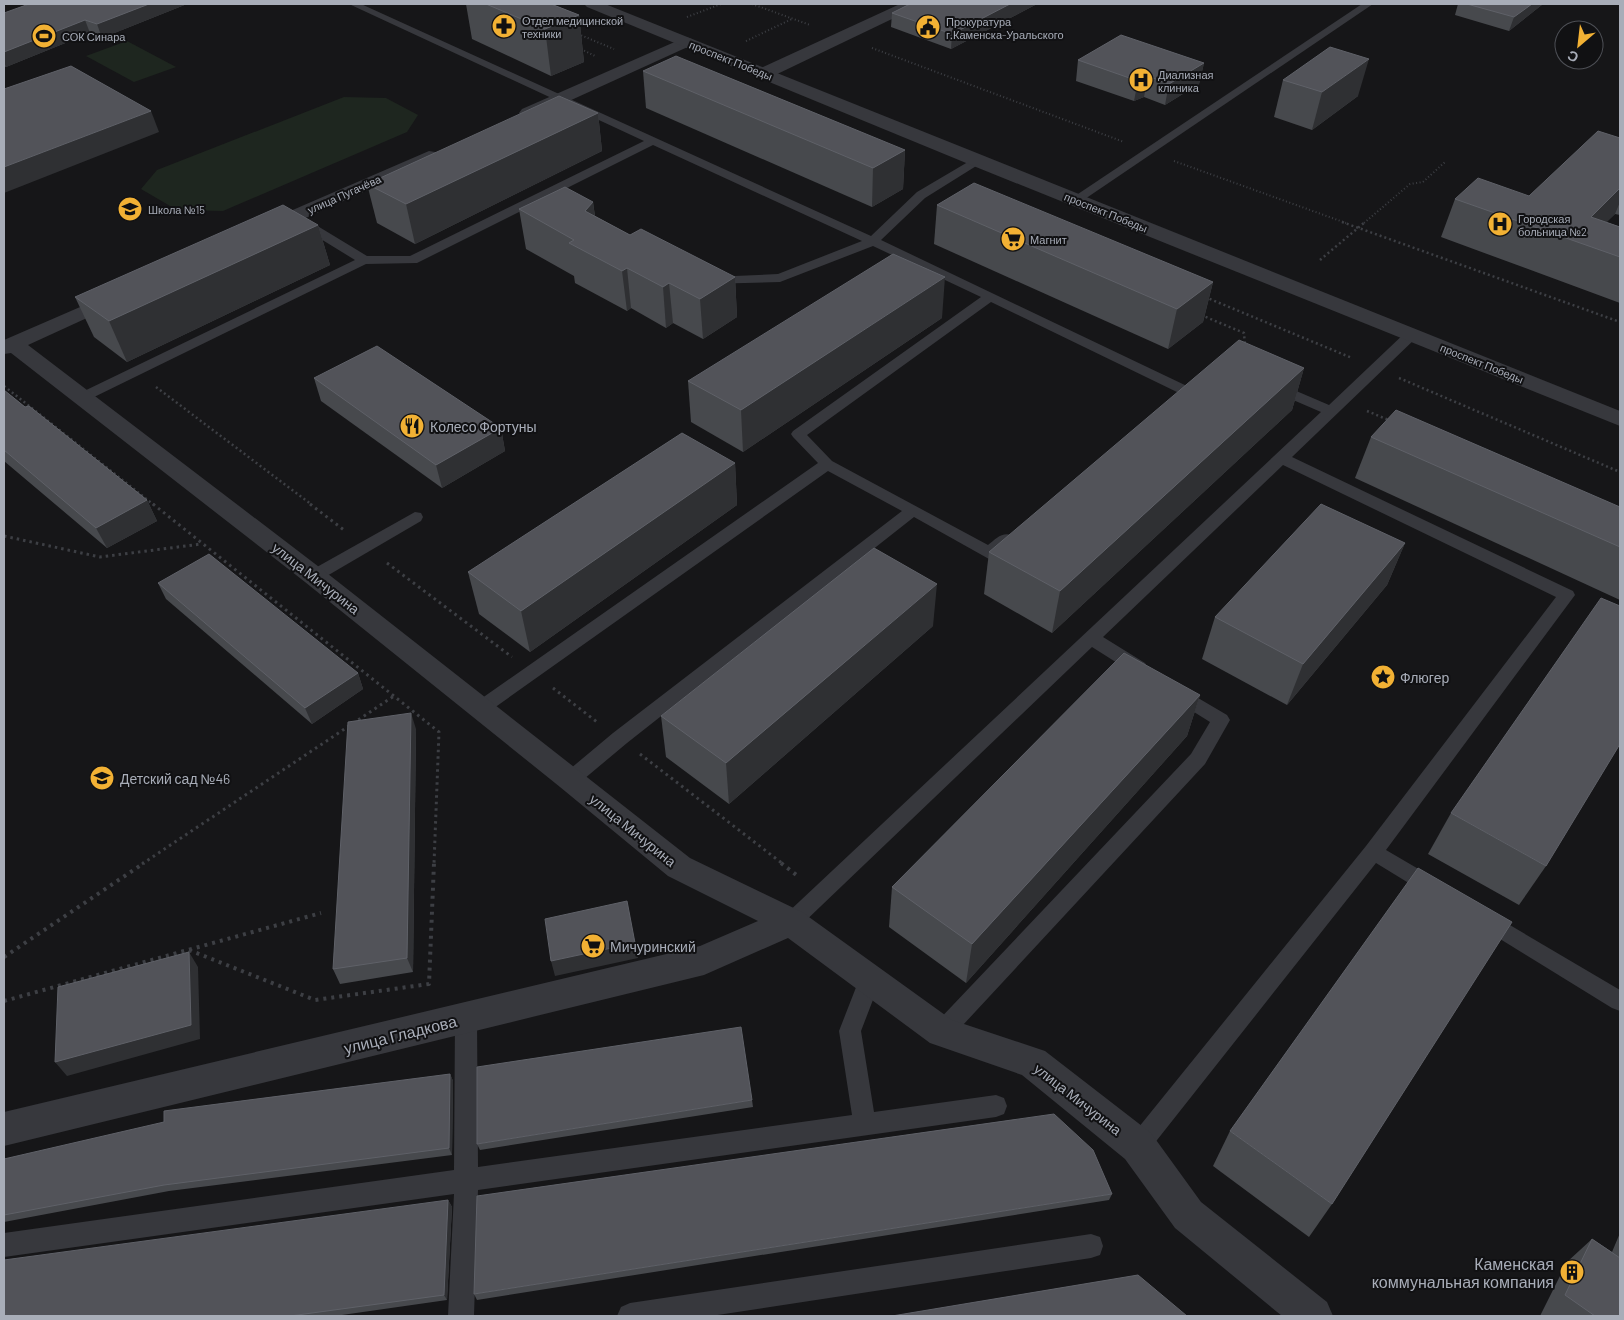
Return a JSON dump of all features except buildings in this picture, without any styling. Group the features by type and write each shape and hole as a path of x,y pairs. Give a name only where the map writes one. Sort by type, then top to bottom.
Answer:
{"street":[{"name":"проспект Победы","path":"592,4 1620,419"},
{"path":"766,73 912,4"},
{"path":"515,118 686,42"},
{"name":"улица Пугачёва","path":"248,237 444,150"},
{"path":"8,346 130,290"},
{"name":"улица Мичурина","path":"8,346 82,397 314,576 571,779 679,868 791,922 942,1032 1033,1062 1138,1146 1188,1215 1313,1316"},
{"name":"улица Гладкова","path":"4,1129 704,960 791,922"}],"lane":[{"path":"354,4 873,241 1184,390"},
{"path":"1076,200 1368,4"},
{"path":"82,397 364,260 412,260 652,141"},
{"path":"701,282 780,278 873,241 921,195 977,161"},
{"path":"293,216 364,260"},
{"path":"990,296 798,434 826,464 989,553 1019,528"},
{"path":"791,922 1412,334"},
{"path":"1170,403 1198,379"},
{"path":"1262,381 1337,406"},
{"path":"1138,1146 1374,852 1567,594 1282,458"},
{"path":"481,708 826,464"},
{"path":"571,779 620,738 913,510"},
{"path":"314,576 415,517"},
{"path":"942,1032 1198,759 1221,720 1091,638"},
{"path":"1374,852 1620,1001"},
{"path":"865,1124 850,1032 870,979"},
{"path":"461,1316 466,1180 466,1018"},
{"path":"4,1245 996,1106"},
{"path":"630,1316 1091,1246"}],"path":[{"path":"752,4 1148,152 1620,322"},
{"path":"570,30 644,62"},
{"path":"578,48 626,69"},
{"path":"1320,260 1410,184 1423,182 1445,162"},
{"path":"1202,296 1620,472"},
{"path":"1199,314 1244,333 1246,350"},
{"path":"136,371 620,738 821,894"},
{"path":"4,386 439,732 429,984 315,1000 189,950"},
{"path":"1337,406 1397,424"},
{"path":"4,536 100,557 201,544"},
{"path":"4,957 394,696"},
{"path":"4,1001 321,913"}],"shaded area":[{"path":"127,41 176,67 134,82 86,56"},
{"path":"344,97 386,98 418,115 407,132 223,211 177,210 141,189 157,170"}],"place":[{"name":"Отдел медицинской техники","path":"504,26"},
{"name":"Прокуратура г.Каменска-Уральского","path":"928,27"},
{"name":"СОК Синара","path":"44,36"},
{"name":"Диализная клиника","path":"1141,80"},
{"name":"Школа №15","path":"130,209"},
{"name":"Городская больница №2","path":"1500,224"},
{"name":"Магнит","path":"1013,239"},
{"name":"Колесо Фортуны","path":"412,426"},
{"name":"Флюгер","path":"1383,677"},
{"name":"Детский сад №46","path":"102,778"},
{"name":"Мичуринский","path":"593,946"},
{"name":"Каменская коммунальная компания","path":"1572,1272"}]}
